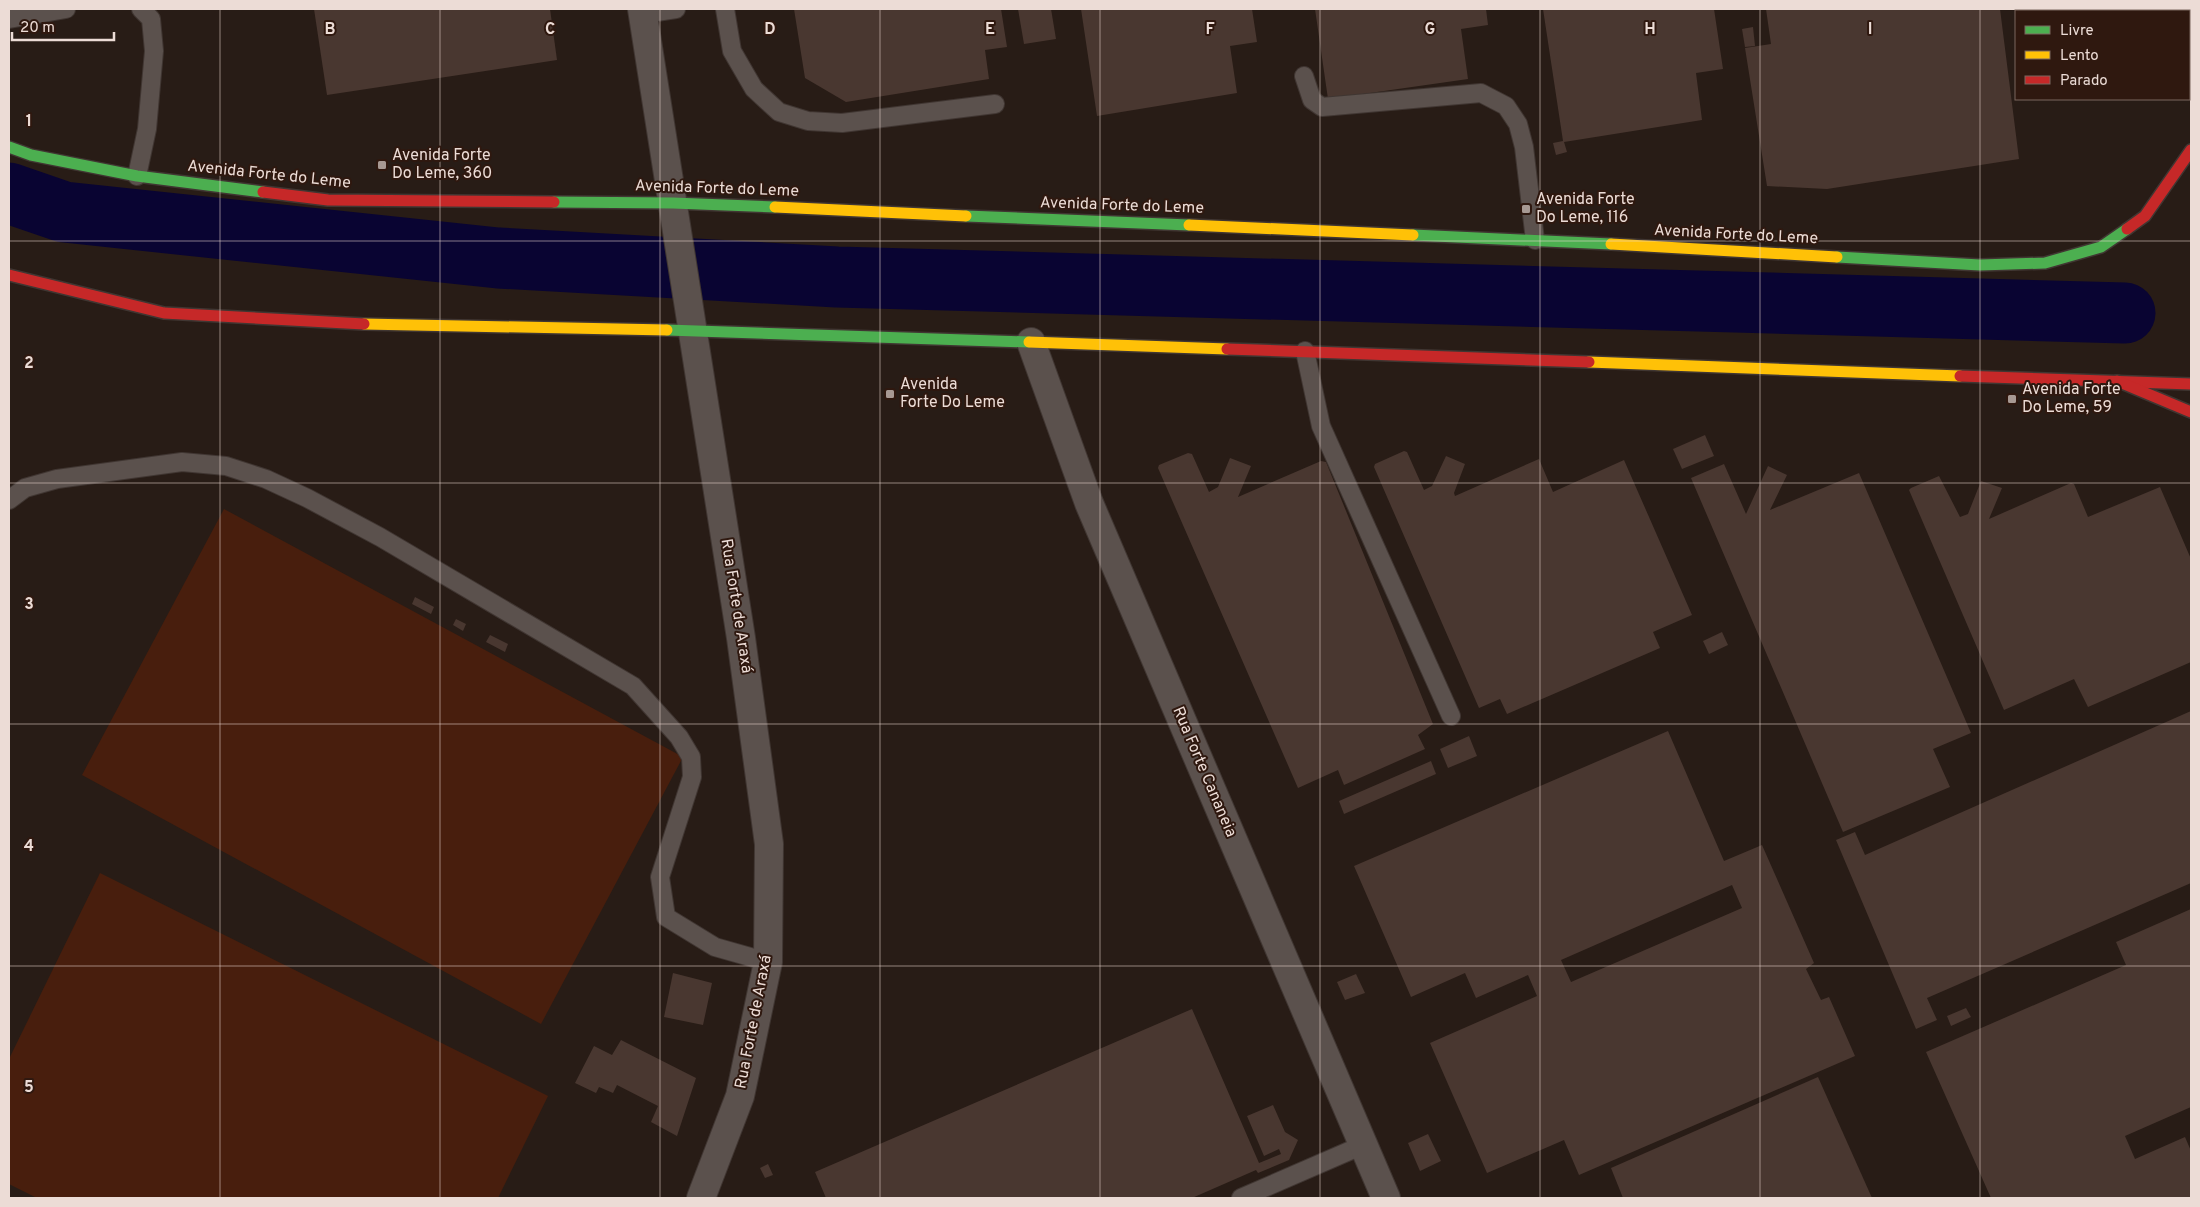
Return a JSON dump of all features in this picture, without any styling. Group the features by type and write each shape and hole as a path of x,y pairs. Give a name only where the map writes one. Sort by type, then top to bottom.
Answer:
{"main road":[{"name":"Avenida Forte do Leme","path":"9,147 31,155 137,176 328,200 673,203 1535,240 1980,265 2045,263 2101,247 2146,216 2191,150"},
{"path":"9,275 164,313 365,324 692,323 1031,342 2191,384"},
{"path":"2117,381 2191,412"}],"street":[{"name":"Rua Forte de Araxá","path":"643,11 741,638 769,844 768,962 740,1096 706,1191 701,1198"},
{"name":"Rua Forte Cananeia","path":"1031,342 1089,503 1386,1198"}],"lane":[{"path":"9,19 66,9"},
{"path":"137,176 147,129 154,50 151,19 141,9"},
{"path":"643,11 676,9"},
{"path":"724,9 732,51 754,89 779,112 808,121 842,123 995,104"},
{"path":"1304,76 1312,100 1322,107 1481,93 1506,106 1518,124 1524,147 1535,240"},
{"path":"1305,351 1321,426 1451,716"},
{"path":"9,500 25,488 56,478 182,462 226,466 266,479 332,511 380,537 633,686 679,737 692,757 692,777 660,877 666,917 715,947 768,962"},
{"path":"1241,1198 1363,1145"}],"shaded area":[{"path":"224,509 683,757 541,1024 82,775"},
{"path":"100,873 548,1096 498,1198 37,1198 9,1184 9,1059"}],"building":[{"path":"314,9 550,9 557,60 327,95"},
{"path":"794,9 1001,9 1007,47 985,50 989,79 846,102 805,78"},
{"path":"1018,9 1051,9 1056,39 1024,44"},
{"path":"1081,9 1252,9 1257,42 1230,46 1237,93 1097,116"},
{"path":"1315,9 1486,9 1488,25 1461,29 1468,79 1328,99"},
{"path":"1543,9 1714,9 1723,69 1696,73 1702,120 1564,142 1567,152 1556,155 1553,143 1563,141"},
{"path":"1766,9 2000,9 2019,159 1827,189 1767,186 1745,48 1771,44"},
{"path":"1753,27 1755,46 1745,47 1742,29"},
{"path":"1705,435 1714,456 1682,469 1673,449"},
{"path":"1404,451 1407,452 1424,490 1432,486 1446,456 1465,464 1454,493 1455,496 1539,459 1553,492 1624,460 1692,615 1653,632 1660,648 1507,714 1500,699 1479,708 1374,467 1375,464"},
{"path":"1188,453 1192,454 1209,492 1218,487 1230,458 1251,466 1238,497 1321,461 1326,462 1433,724 1418,735 1425,749 1344,785 1338,770 1298,788 1158,468 1159,465"},
{"path":"1724,464 1746,514 1768,466 1787,475 1770,510 1859,473 1971,733 1933,749 1950,787 1843,832 1691,478"},
{"path":"1939,476 1960,517 1968,514 1981,481 2002,488 1989,519 2071,483 2074,484 2088,517 2160,487 2191,559 2191,662 2088,707 2074,679 2004,710 1909,490"},
{"path":"415,597 434,607 431,614 412,604"},
{"path":"456,619 466,624 463,631 453,625"},
{"path":"1722,632 1728,645 1709,654 1703,641"},
{"path":"490,635 508,644 505,652 486,642"},
{"path":"2191,711 2191,883 1927,998 1937,1020 1916,1029 1836,840 1855,832 1865,855"},
{"path":"1668,731 1724,861 1762,845 1814,963 1806,969 1821,1000 1829,997 1855,1056 1579,1175 1564,1140 1487,1173 1430,1043 1537,996 1528,975 1476,998 1465,973 1411,997 1354,866","holes":["1732,885 1742,908 1571,982 1561,960"]},
{"path":"1469,736 1477,756 1448,768 1440,749"},
{"path":"1431,761 1436,774 1344,814 1339,801"},
{"path":"2191,909 2191,1107 2125,1136 2135,1159 2185,1137 2191,1151 2191,1198 1991,1198 1926,1052 2126,965 2116,942"},
{"path":"673,973 712,983 703,1025 664,1017"},
{"path":"1356,974 1365,993 1345,1000 1337,982"},
{"path":"1966,1008 1971,1017 1951,1026 1947,1016"},
{"path":"1192,1009 1259,1163 1281,1154 1279,1149 1264,1156 1247,1116 1273,1105 1285,1132 1298,1140 1289,1160 1258,1173 1256,1170 1192,1198 826,1198 815,1172"},
{"path":"621,1040 696,1078 677,1136 651,1122 658,1106 617,1085 613,1093 599,1087 596,1093 575,1083 594,1046 612,1055"},
{"path":"1818,1077 1872,1198 1623,1198 1611,1168"},
{"path":"1428,1134 1441,1161 1420,1171 1408,1143"},
{"path":"768,1164 773,1175 765,1178 760,1168"}],"waterway":[{"path":"9,193 64,212 498,258 837,277 2125,313"}],"traffic: fast":[{"path":"9,147 31,155 137,176 263,192"},
{"path":"554,202 673,203 775,207"},
{"path":"966,216 1189,225"},
{"path":"1837,257 1980,265 2045,263 2101,247 2127,229"},
{"path":"1413,235 1611,244"},
{"path":"667,330 1029,342"}],"traffic: slow":[{"path":"2190,84 2191,91"},
{"path":"775,207 966,216"},
{"path":"1189,225 1413,235"},
{"path":"1611,244 1837,257"},
{"path":"364,324 667,330"},
{"path":"1029,342 1227,349"},
{"path":"1589,362 1960,376"}],"traffic: jam":[{"path":"2127,229 2145,216 2191,150"},
{"path":"263,192 328,200 554,202"},
{"path":"9,275 164,313 364,324"},
{"path":"1227,349 1589,362"},
{"path":"1960,376 2191,384"},
{"path":"2117,381 2191,412"}],"place":[{"name":"Avenida Forte Do Leme, 360","path":"382,165"},
{"name":"Avenida Forte Do Leme, 116","path":"1526,209"},
{"name":"Avenida Forte Do Leme","path":"890,394"},
{"name":"Avenida Forte Do Leme, 59","path":"2012,399"}]}
